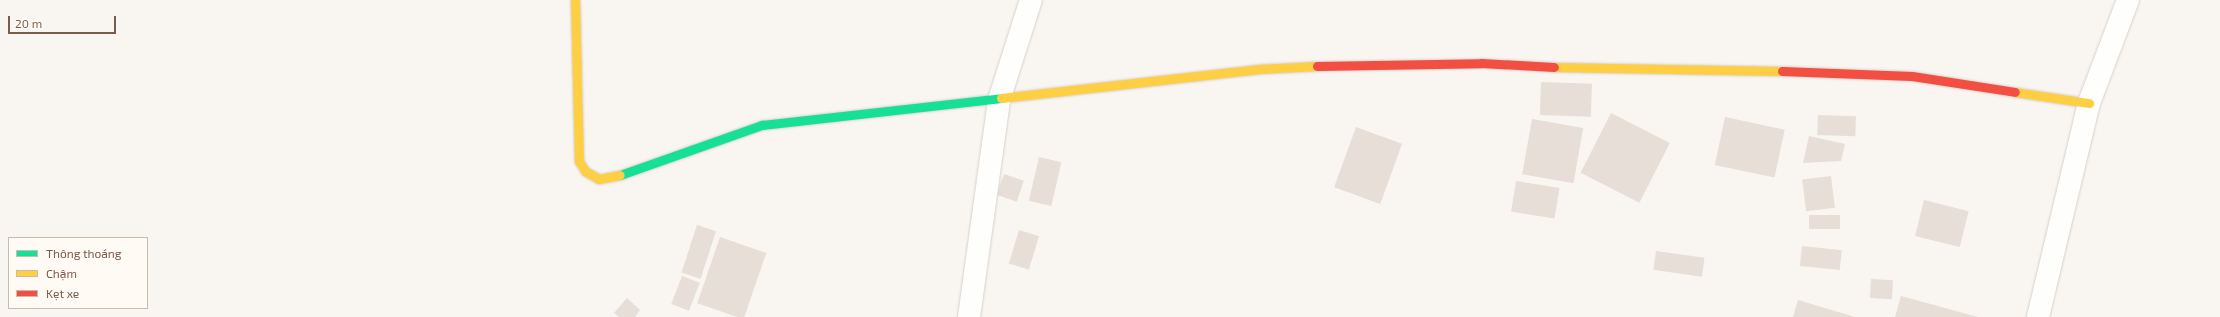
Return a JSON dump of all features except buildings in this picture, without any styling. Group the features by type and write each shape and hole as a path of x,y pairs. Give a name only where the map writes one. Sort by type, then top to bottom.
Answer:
{"street":[{"path":"575,0 579,161 585,171 599,179 611,178 762,125 999,100 1259,69 1387,63 1481,63 1583,68 1870,73 1912,76 2089,103"},
{"path":"969,317 999,100 1031,0"},
{"path":"2038,317 2089,103 2128,0"}],"traffic: fast":[{"path":"620,175 762,125 1001,98"}],"traffic: slow":[{"path":"575,0 579,161 585,171 599,179 620,175"},
{"path":"1001,98 1259,69 1317,66"},
{"path":"1554,67 1782,71"},
{"path":"2015,92 2089,103"}],"traffic: jam":[{"path":"1317,66 1481,63 1554,67"},
{"path":"1782,71 1912,76 2015,92"}]}
